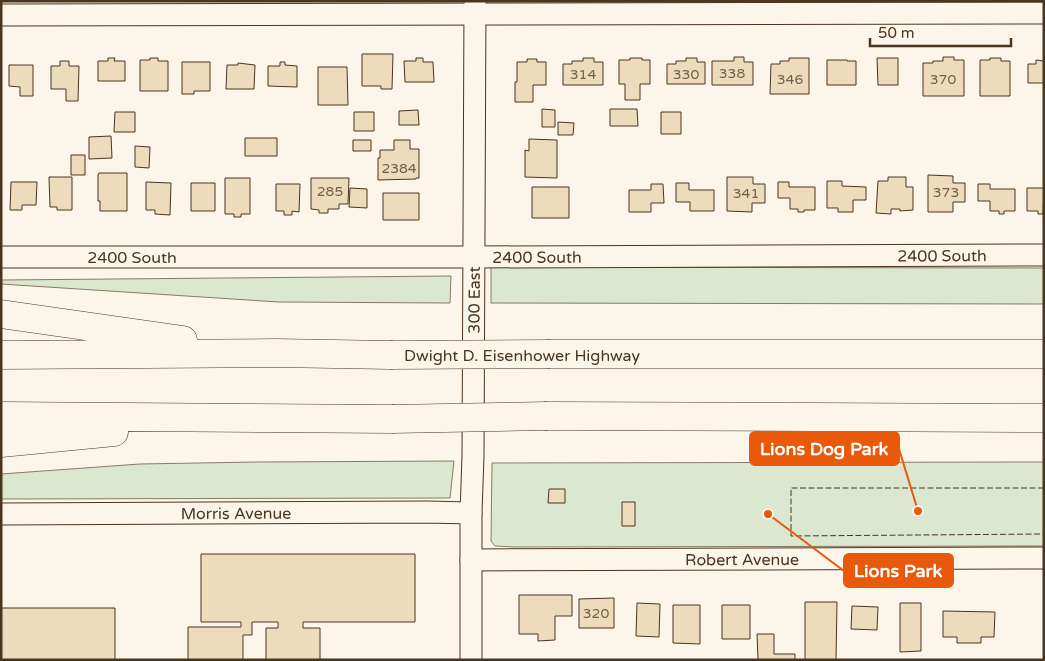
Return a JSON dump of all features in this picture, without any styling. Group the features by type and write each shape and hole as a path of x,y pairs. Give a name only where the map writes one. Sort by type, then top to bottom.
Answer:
{"highway":[{"path":"1,314 276,352"},
{"name":"Dwight D. Eisenhower Highway","path":"1,355 276,352 390,355 1044,354"},
{"path":"1,416 392,419 547,416 1044,418"},
{"path":"1,443 265,418"}],"street":[{"path":"1,15 475,8 1044,12"},
{"name":"300 East","path":"470,660 475,8"},
{"name":"2400 South","path":"1,257 1044,255"},
{"name":"Morris Avenue","path":"1,514 471,513"},
{"name":"Robert Avenue","path":"471,560 1044,558"}],"green space":[{"path":"491,267 1044,268 1044,304 491,303"},
{"path":"451,276 450,303 279,302 1,284 1,280"},
{"path":"454,461 450,498 1,499 1,474 140,464"},
{"path":"1044,462 1044,546 514,547 495,546 491,541 492,463"}],"building":[{"path":"362,54 393,54 392,89 381,89 381,86 362,86"},
{"path":"734,57 744,57 744,62 753,62 753,85 712,85 712,61 734,61"},
{"path":"943,57 954,57 954,60 964,60 964,96 923,96 923,63 943,61"},
{"path":"108,58 115,58 114,61 125,61 125,81 98,81 98,61 108,61"},
{"path":"150,58 158,58 158,61 168,61 168,91 140,91 140,60 150,60"},
{"path":"416,58 423,58 423,62 433,62 434,82 405,82 404,61 416,61"},
{"path":"583,58 594,58 594,62 603,62 603,85 563,85 563,64 572,64 572,61 583,61"},
{"path":"630,58 650,60 650,84 640,84 640,100 625,100 625,84 619,84 619,60 630,60"},
{"path":"686,58 697,58 697,62 705,62 705,84 667,84 667,64 676,64 676,61 686,61"},
{"path":"789,58 809,58 809,94 770,94 771,64 789,61"},
{"path":"877,58 898,58 898,85 878,85"},
{"path":"990,58 1001,58 1001,61 1010,61 1010,96 980,96 980,60 990,60"},
{"path":"527,59 537,59 537,62 546,62 546,85 533,85 533,102 515,102 517,62 527,62"},
{"path":"827,60 856,61 856,85 827,85"},
{"path":"1036,60 1044,61 1044,83 1028,83 1028,64 1036,64"},
{"path":"60,61 69,61 69,66 79,66 78,101 66,101 66,89 51,89 51,66 60,66"},
{"path":"182,62 210,62 210,91 194,91 194,94 182,94"},
{"path":"280,62 285,62 285,65 297,66 297,87 268,86 268,66 280,66"},
{"path":"238,63 255,65 254,89 226,89 227,65 238,65"},
{"path":"9,65 33,65 33,96 20,96 20,87 9,86"},
{"path":"318,67 347,67 348,105 318,105"},
{"path":"542,109 555,110 555,127 542,127"},
{"path":"610,109 637,109 638,126 610,126"},
{"path":"418,110 419,125 399,125 399,111"},
{"path":"115,112 135,112 135,132 114,132"},
{"path":"354,112 374,112 374,131 354,131"},
{"path":"661,112 681,112 681,134 661,134"},
{"path":"558,122 574,123 573,135 558,135"},
{"path":"111,136 112,158 89,159 89,137"},
{"path":"245,138 277,138 277,156 245,156"},
{"path":"529,139 557,140 557,178 525,177 525,150 529,151"},
{"path":"353,140 371,140 371,151 353,151"},
{"path":"394,140 410,140 410,149 419,149 419,178 378,180 380,150 394,150"},
{"path":"135,146 150,147 149,168 135,167"},
{"path":"71,155 85,155 85,175 71,175"},
{"path":"99,173 127,173 127,211 100,211 100,201 98,201"},
{"path":"928,175 953,176 953,183 965,183 965,202 953,202 953,212 928,212"},
{"path":"49,177 72,177 72,210 57,210 57,207 50,207"},
{"path":"727,177 753,177 753,184 765,184 765,203 752,203 752,212 727,211"},
{"path":"888,177 906,177 906,187 913,187 913,210 900,211 900,209 891,209 891,214 876,213 878,181 888,181"},
{"path":"225,178 250,178 250,214 241,214 241,217 234,217 234,214 225,214"},
{"path":"311,178 349,178 348,204 339,204 339,209 328,209 328,213 319,213 319,210 311,209"},
{"path":"827,181 842,181 842,186 866,187 866,200 853,200 853,212 838,212 838,208 827,208"},
{"path":"11,182 37,182 36,205 22,205 22,210 10,210"},
{"path":"146,182 171,183 170,215 155,214 155,210 146,210"},
{"path":"778,182 789,182 789,187 815,187 815,210 798,212 798,209 790,209 790,198 778,198"},
{"path":"191,183 215,183 215,211 191,211"},
{"path":"676,183 689,183 689,190 714,190 714,211 690,211 690,202 676,202"},
{"path":"276,184 300,184 299,212 292,211 292,215 284,215 284,211 276,211"},
{"path":"651,184 663,184 664,203 651,203 651,212 629,212 629,190 651,190"},
{"path":"978,184 990,184 990,189 1015,189 1015,211 1004,211 1004,214 999,214 999,211 990,211 990,201 978,201"},
{"path":"532,187 569,187 569,218 532,218"},
{"path":"350,188 367,189 367,208 349,207"},
{"path":"1027,188 1044,188 1043,214 1038,214 1038,211 1027,211"},
{"path":"383,193 419,193 419,220 383,220"},
{"path":"549,489 565,489 565,503 548,503"},
{"path":"622,502 635,502 635,526 622,526"},
{"path":"201,554 415,554 415,622 303,622 303,628 320,628 320,660 266,660 266,628 278,628 278,622 252,622 252,635 243,635 243,660 188,660 188,627 241,627 241,622 201,622"},
{"path":"519,595 572,595 572,616 555,616 555,640 538,641 538,634 519,634"},
{"path":"614,598 614,628 579,628 579,599"},
{"path":"805,602 837,602 836,660 805,660"},
{"path":"637,603 660,604 659,637 636,636"},
{"path":"900,603 921,603 921,651 900,652"},
{"path":"673,605 700,605 700,644 673,643"},
{"path":"722,605 750,605 750,639 722,639"},
{"path":"852,606 878,607 877,630 851,629"},
{"path":"1,608 115,608 115,660 1,660"},
{"path":"943,611 995,612 994,637 981,637 981,643 957,643 957,637 943,637"},
{"path":"757,634 774,634 774,654 795,654 795,660 758,660"}],"fence":[{"path":"1044,488 791,488 791,536 1044,534"}],"place":[{"name":"Lions Dog Park","path":"918,511"},
{"name":"Lions Park","path":"768,514"}]}
